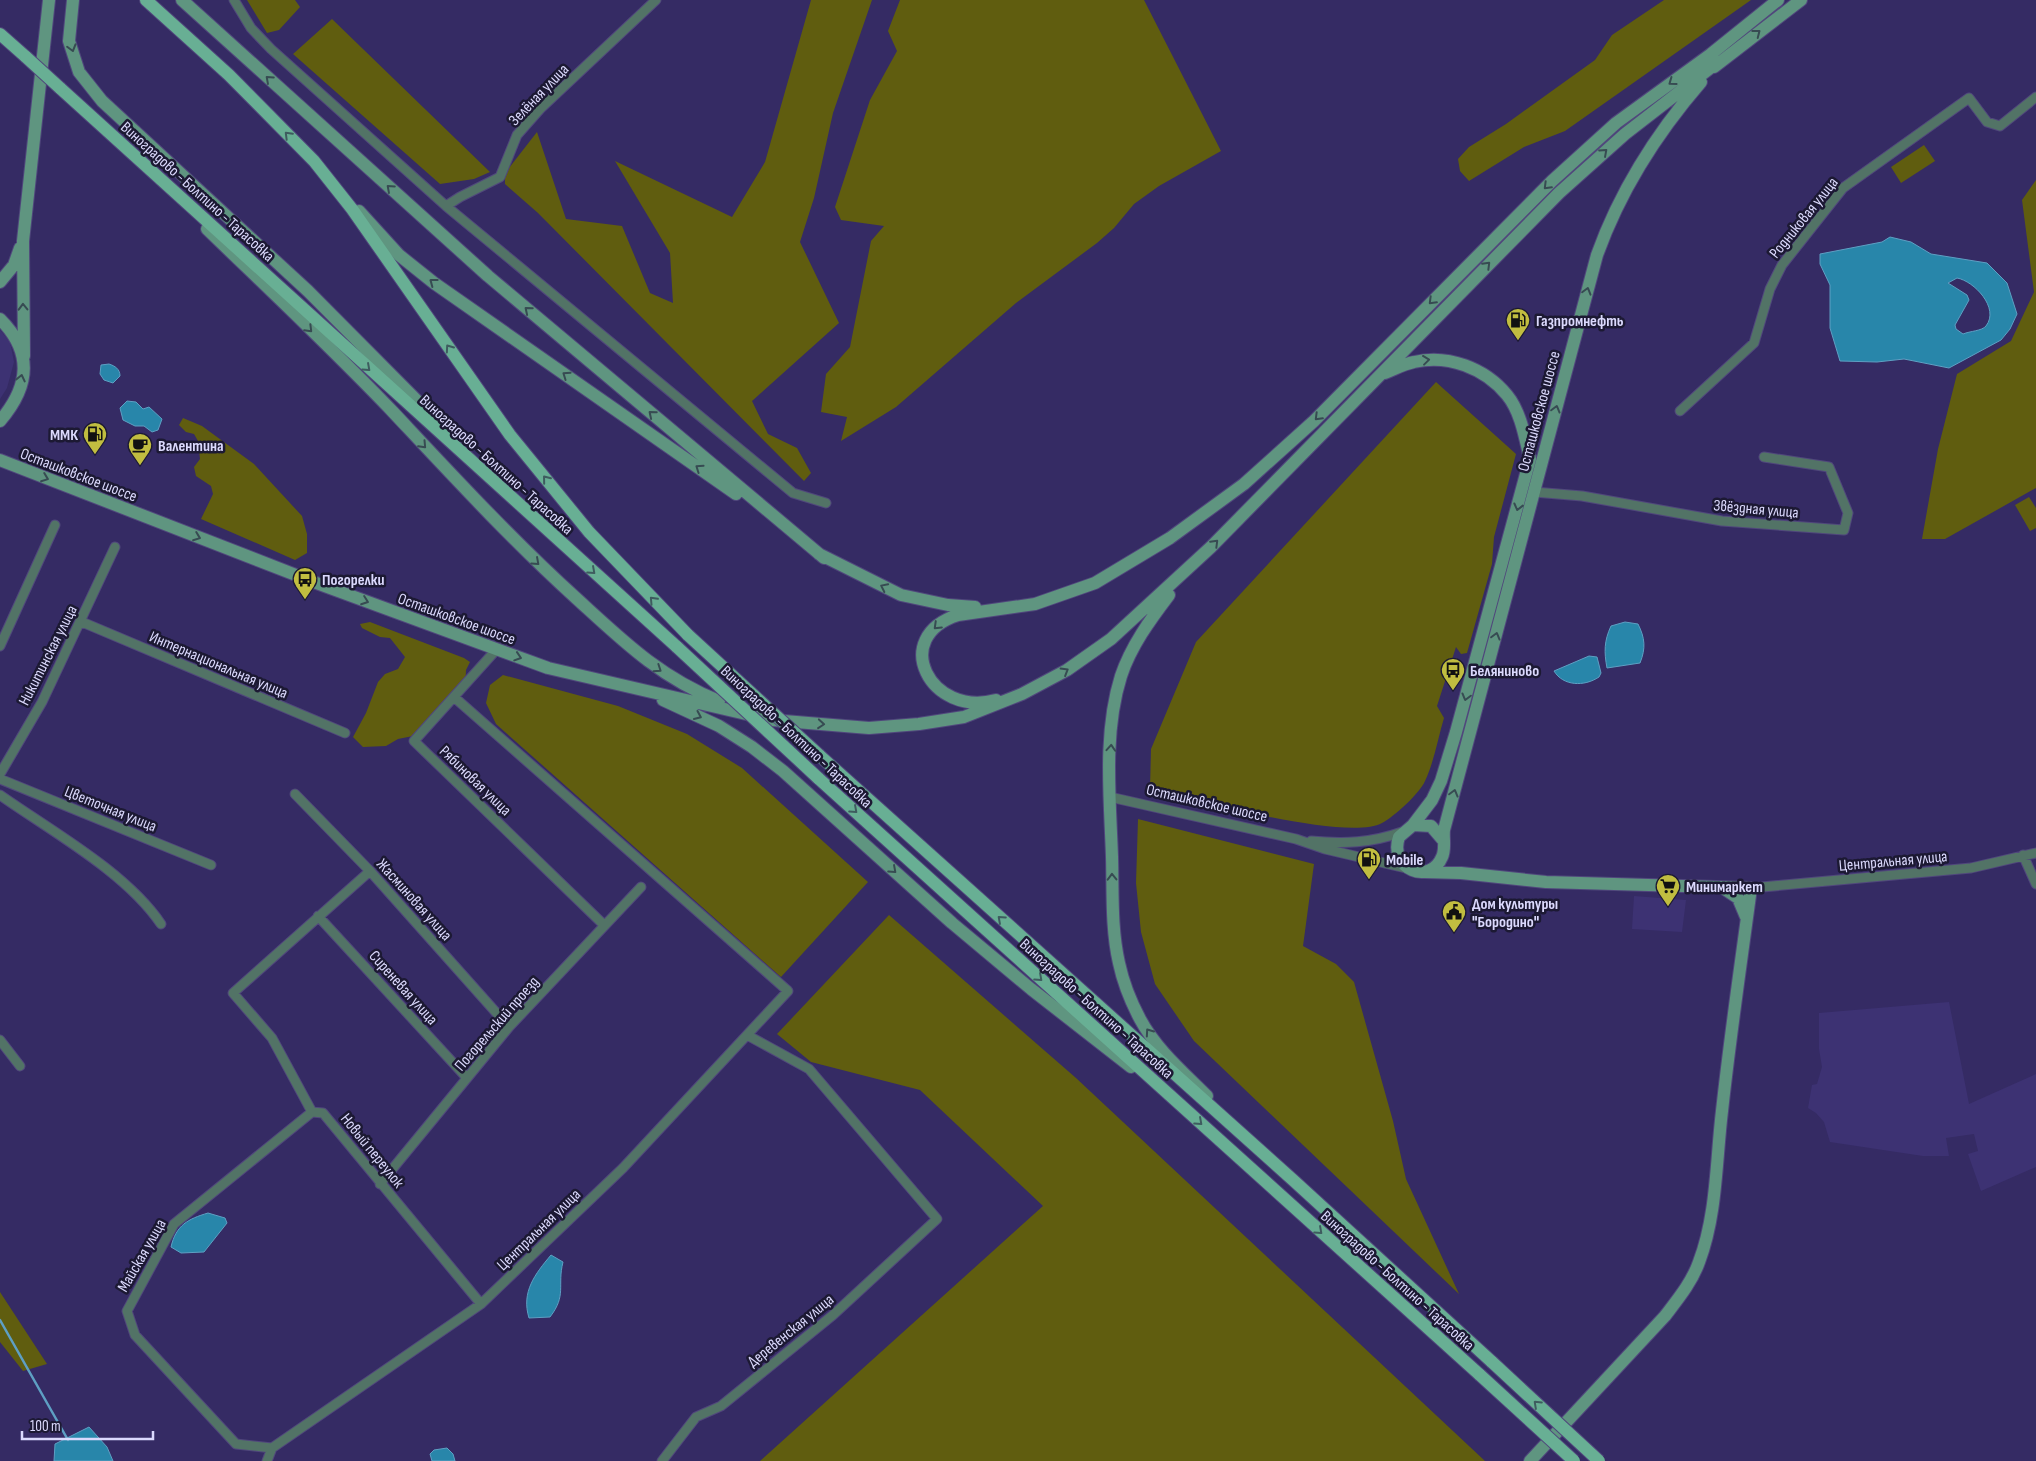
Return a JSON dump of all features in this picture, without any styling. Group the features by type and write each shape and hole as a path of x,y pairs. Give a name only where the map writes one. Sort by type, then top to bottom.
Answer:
{"main road":[{"path":"0,421 11,408 23,378 23,241 49,0"},
{"path":"72,0 69,41 79,72 102,100 308,291 538,523"},
{"name":"Виноградово - Болтино - Тарасовка","path":"146,0 229,75 314,161 352,209 510,435 589,532 688,635 1293,1180 1599,1461"},
{"path":"182,0 488,276 824,558"},
{"name":"Осташковское шоссе","path":"1416,870 1434,868 1443,846 1586,291 1613,214 1648,151 1715,58 1778,0"},
{"name":"Осташковское шоссе","path":"1715,58 1801,0"},
{"name":"Виноградово - Болтино - Тарасовка","path":"0,34 677,647 818,778 1574,1461"},
{"path":"1715,58 1559,193 1195,563 1111,639 1067,670 1022,694 989,702 963,701 947,695 933,686 923,669 922,657 934,628 946,619 958,615 1035,604 1095,583 1170,538 1244,484 1314,421 1552,181 1616,123 1715,58"},
{"path":"100,124 392,411 524,550 626,644 658,670 696,692 758,717"},
{"path":"314,161 399,255 434,283 731,490 824,558 901,595 948,605 1000,609"},
{"path":"0,282 14,265 23,241"},
{"path":"0,319 12,331 24,356"},
{"name":"Осташковское шоссе","path":"1380,375 1414,362 1436,359 1461,363 1484,374 1507,395 1522,427 1530,459 1454,740 1432,800 1408,829"},
{"name":"Осташковское шоссе","path":"0,460 496,650 548,668 758,717 772,720 868,728 919,724 964,717 1022,694"},
{"path":"1195,563 1156,611 1136,642 1122,676 1114,710 1110,797 1114,919 1119,962 1128,991 1141,1021 1164,1053 1293,1180"},
{"path":"638,688 720,726 752,747 783,771 952,923 1009,971 1178,1103"},
{"path":"1461,873 1449,863 1443,846 1431,826 1408,829 1397,850 1401,861 1416,870 1546,882 1751,888 1726,1071 1712,1203 1706,1241 1699,1262 1680,1297 1664,1316 1530,1461"},
{"path":"1720,887 1733,893 1738,898 1747,922"}],"street":[{"path":"234,0 251,28 271,49 446,206 793,493 826,503"},
{"name":"Зелёная улица","path":"446,206 460,196 500,177 517,135 540,109 656,0"},
{"name":"Родниковая улица","path":"1680,411 1754,342 1770,289 1782,265 1843,188 1969,98 1987,122 2000,126 2036,97"},
{"name":"Звёздная улица","path":"1534,492 1582,496 1722,521 1844,530 1848,513 1828,467 1764,458"},
{"path":"0,646 56,525"},
{"name":"Никитинская улица","path":"0,774 42,702 82,622 115,547"},
{"name":"Интернациональная улица","path":"82,622 345,733"},
{"name":"Рябиновая улица","path":"496,650 414,741 604,925"},
{"name":"Центральная улица","path":"272,1448 481,1304 623,1168 788,991 454,697"},
{"name":"Цветочная улица","path":"0,779 211,865"},
{"name":"Жасминовая улица","path":"295,794 370,872 509,1027"},
{"path":"0,795 107,869 152,912 161,924"},
{"name":"Осташковское шоссе","path":"1110,797 1296,839 1324,849 1416,870"},
{"name":"Осташковское шоссе","path":"1296,839 1358,843 1374,841 1408,829"},
{"name":"Центральная улица","path":"1751,888 1971,868 2036,853"},
{"path":"2022,855 2036,884"},
{"path":"312,1112 272,1038 233,992 370,872"},
{"name":"Погорельский проезд","path":"380,1184 509,1027 641,888"},
{"name":"Сиреневая улица","path":"318,916 467,1078"},
{"name":"Деревенская улица","path":"662,1461 696,1417 721,1406 833,1315 937,1219 809,1069 747,1035"},
{"path":"0,1040 20,1066"},
{"name":"Новый переулок","path":"312,1112 323,1112 380,1184 481,1304"},
{"name":"Майская улица","path":"272,1448 236,1444 136,1335 127,1311 174,1224 312,1112"},
{"path":"267,1461 272,1448"}],"shaded area":[{"path":"247,0 295,0 300,7 279,30 267,33"},
{"path":"811,0 872,0 833,113 814,198 800,242 839,323 752,401 768,434 797,448 811,473 804,481 538,213 505,184 505,173 537,132 566,219 622,226 650,293 673,303 670,253 615,161 732,217 765,162"},
{"path":"900,0 1144,0 1221,151 1159,186 1134,204 1114,228 1097,243 1016,303 896,407 841,441 847,417 821,412 826,374 850,347 871,241 884,226 841,220 835,207 870,100 897,51 888,31"},
{"path":"1664,0 1751,0 1565,131 1524,147 1469,181 1460,171 1458,159 1469,147 1506,124 1595,60 1612,35"},
{"path":"332,19 490,172 474,179 440,184 293,54"},
{"path":"1924,145 1935,161 1901,183 1891,167"},
{"path":"2036,180 2036,488 1945,539 1922,539 1938,449 1957,374 2011,341 2034,292 2022,200"},
{"path":"0,330 10,342 14,362 7,388 0,399"},
{"path":"1436,382 1516,454 1494,537 1492,564 1467,653 1461,654 1456,647 1437,706 1444,718 1431,766 1418,792 1393,816 1382,823 1364,827 1337,827 1269,817 1150,789 1151,749 1196,642"},
{"path":"183,418 202,426 254,464 302,516 307,534 307,553 295,560 201,519 213,494 211,486 196,476 194,467 200,459 198,441 194,434 186,432 179,425"},
{"path":"2029,497 2036,508 2036,528 2030,531 2015,505"},
{"path":"370,622 470,662 466,670 465,689 413,736 398,739 386,746 363,747 353,737 366,713 378,682 385,674 398,669 405,657 390,638 380,637 362,628 360,624"},
{"path":"503,675 618,706 687,734 742,768 868,882 781,977 496,724 486,703 490,685"},
{"path":"1138,819 1314,864 1303,946 1336,964 1354,982 1393,1121 1406,1179 1459,1294 1194,1041 1155,984 1141,932 1136,883"},
{"path":"1634,896 1686,900 1682,932 1632,929"},
{"path":"889,915 1076,1078 1485,1461 760,1461 1043,1206 920,1090 811,1062 777,1034"},
{"path":"1949,1002 1969,1104 2036,1074 2036,1167 1981,1191 1968,1154 1978,1151 1974,1134 1946,1138 1949,1156 1923,1156 1830,1142 1824,1122 1816,1113 1808,1108 1812,1085 1817,1084 1822,1067 1819,1049 1819,1013"},
{"path":"0,1292 47,1364 23,1371 0,1342"}],"water":[{"path":"1890,237 1911,242 1931,254 1987,263 2007,283 2017,314 2010,329 2001,340 1949,368 1904,359 1877,362 1840,361 1830,328 1830,285 1820,264 1820,254 1882,242","holes":["1957,278 1964,280 1983,296 1990,311 1989,319 1984,328 1963,334 1956,329 1955,325 1969,300 1967,295 1948,283"]},
{"path":"109,364 117,368 120,374 113,383 104,380 100,374 101,365"},
{"path":"127,401 136,402 143,409 149,407 162,419 158,430 152,432 144,426 135,426 123,420 120,408"},
{"path":"1625,622 1638,624 1642,634 1644,648 1640,663 1607,668 1605,647 1609,631 1611,626"},
{"path":"1589,656 1597,657 1601,673 1599,677 1593,680 1581,683 1568,682 1563,680 1554,671"},
{"path":"208,1213 225,1218 227,1223 204,1252 181,1253 171,1247 176,1233 184,1224"},
{"path":"551,1255 563,1262 558,1302 550,1317 529,1318 527,1309 528,1292 535,1276"},
{"path":"89,1427 107,1447 113,1461 54,1461 55,1444"},
{"path":"447,1448 453,1454 455,1461 432,1461 430,1454 434,1450"}],"waterway":[{"path":"0,1320 68,1440"}],"place":[{"name":"Газпромнефть","path":"1518,341"},
{"name":"ММК","path":"95,455"},
{"name":"Валентина","path":"140,466"},
{"name":"Погорелки","path":"305,600"},
{"name":"Беляниново","path":"1453,691"},
{"name":"Mobile","path":"1369,880"},
{"name":"Минимаркет","path":"1668,907"},
{"name":"Дом культуры \"Бородино\"","path":"1454,933"}]}
